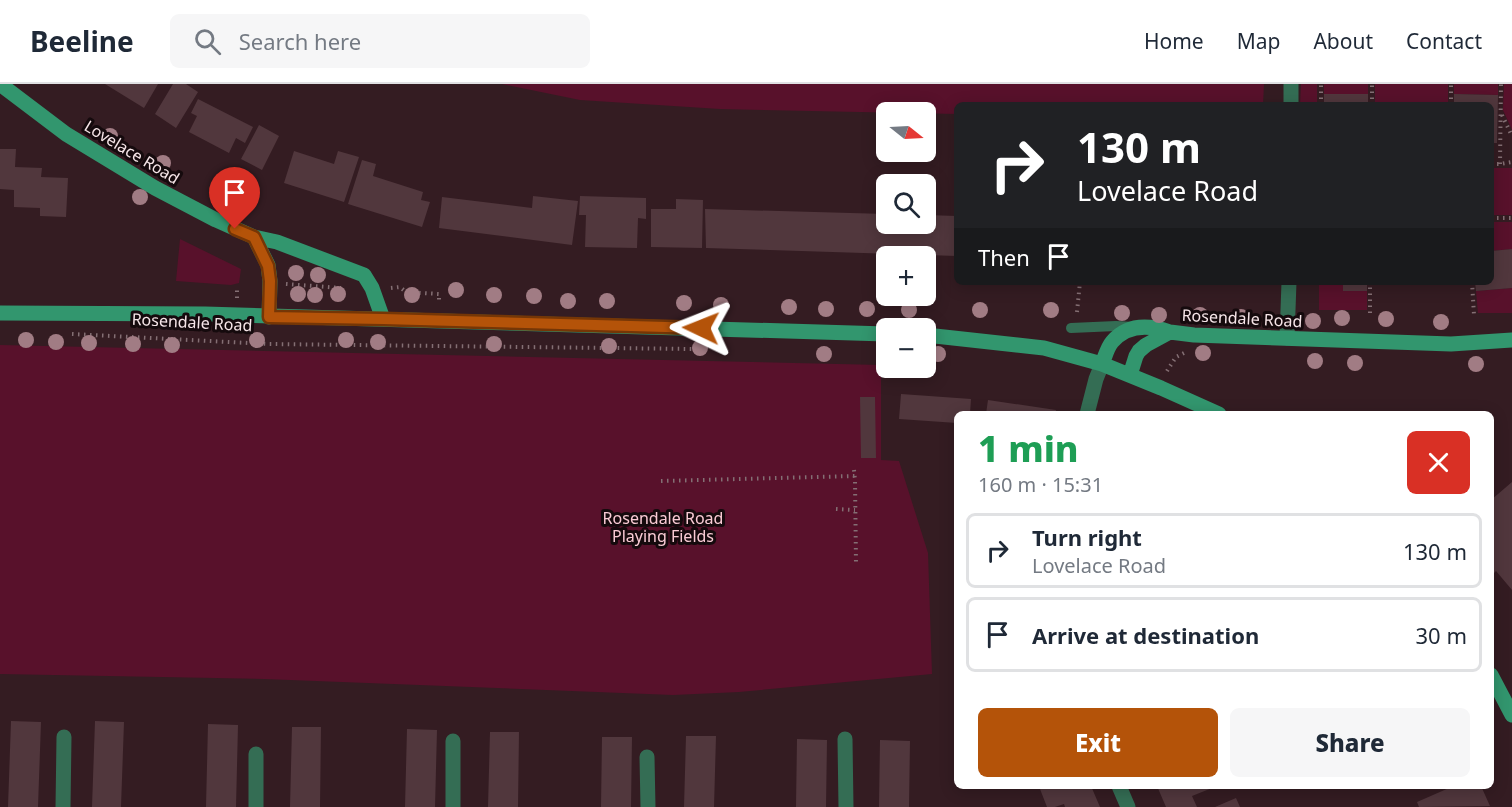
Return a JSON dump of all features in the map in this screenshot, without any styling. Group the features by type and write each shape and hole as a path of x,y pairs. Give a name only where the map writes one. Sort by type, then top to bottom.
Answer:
{"street":[{"name":"Lovelace Road","path":"0,84 66,134 155,188 254,237 277,242 364,275 372,288 383,319"},
{"path":"1291,84 1291,102"},
{"path":"254,237 268,266 269,317"},
{"path":"1287,338 1288,285"},
{"name":"Rosendale Road","path":"0,313 205,314 876,334"},
{"path":"1088,411 1096,379 1113,341 1122,333 1136,327 1155,327 1170,332"},
{"name":"Rosendale Road","path":"1130,375 1139,351 1170,332 1194,335 1451,344 1512,340"},
{"path":"936,336 1044,348 1102,364 1213,411"},
{"path":"1494,681 1512,715"},
{"path":"63,807 64,737"},
{"path":"845,739 846,807"},
{"path":"453,741 453,807"},
{"path":"256,754 256,807"},
{"path":"647,757 648,807"},
{"path":"1120,789 1128,807"}],"lane":[{"path":"1073,328 1136,327"}],"path":[{"path":"1321,84 1321,102"},
{"path":"1372,84 1372,102"},
{"path":"1451,84 1451,102"},
{"path":"1500,164 1501,84"},
{"path":"1501,114 1512,136"},
{"path":"1494,164 1512,162"},
{"path":"1494,218 1512,218"},
{"path":"284,284 342,288"},
{"path":"1073,328 1080,285"},
{"path":"1370,285 1370,313"},
{"path":"1472,285 1474,315"},
{"path":"387,288 400,287 406,292 439,294 439,304"},
{"name":"Rosendale Road","path":"70,334 268,344 697,350"},
{"path":"854,470 856,564"},
{"path":"661,481 855,476"},
{"path":"836,509 855,510"}],"green space":[{"path":"502,84 1264,84 1263,102 954,102 954,114 936,114 936,102 876,102 876,112 720,109 580,100"},
{"path":"1301,84 1317,84 1317,102 1300,102"},
{"path":"1324,84 1368,84 1368,94 1324,94"},
{"path":"1375,84 1448,84 1448,102 1375,102"},
{"path":"1454,84 1498,84 1498,95 1454,94"},
{"path":"1504,84 1512,84 1512,130 1503,110"},
{"path":"1494,168 1512,168 1512,215 1494,215"},
{"path":"1494,222 1512,222 1512,249 1494,251"},
{"path":"180,239 241,269 239,283 231,285 176,281"},
{"path":"1319,285 1343,285 1343,291 1367,291 1367,310 1319,310"},
{"path":"1512,288 1512,313 1478,313 1476,291"},
{"name":"Rosendale Road Playing Fields","path":"0,345 876,365 876,378 881,378 881,460 899,461 928,553 932,674 739,692 673,695 264,679 0,674"}],"building":[{"path":"105,84 158,84 144,108"},
{"path":"173,84 186,84 198,92 176,128 155,114"},
{"path":"1324,94 1368,94 1368,102 1324,102"},
{"path":"1454,94 1498,95 1497,143 1494,143 1494,102 1454,102"},
{"path":"198,99 253,127 245,143 236,138 229,153 189,132 197,116 191,113"},
{"path":"259,125 279,136 262,170 241,159"},
{"path":"0,149 16,149 15,167 42,168 41,177 68,178 66,217 40,216 40,208 14,207 14,190 0,189"},
{"path":"294,151 334,164 338,151 359,157 344,202 284,183"},
{"path":"362,160 376,164 373,176 423,192 421,200 430,202 422,227 348,204"},
{"path":"533,196 578,201 572,245 439,228 442,197 532,208"},
{"path":"580,196 646,198 646,219 638,218 637,248 585,247 586,215 579,215"},
{"path":"676,199 703,200 702,248 651,247 651,209 676,209"},
{"path":"705,209 876,214 876,234 936,234 936,215 954,216 954,256 936,255 936,246 876,246 876,253 706,248"},
{"path":"1512,249 1512,288 1476,291 1475,285 1494,285 1494,251"},
{"path":"1343,285 1367,285 1367,291 1343,291"},
{"path":"901,394 971,399 970,411 954,411 954,423 899,419"},
{"path":"860,397 875,397 876,458 861,458"},
{"path":"988,400 1056,410 1056,411 986,411"},
{"path":"1512,482 1512,590 1496,571 1494,573 1494,497"},
{"path":"11,721 41,722 38,807 8,807"},
{"path":"95,721 124,722 121,807 92,807"},
{"path":"208,724 238,725 236,807 206,807"},
{"path":"292,727 321,727 320,807 290,807"},
{"path":"407,729 437,730 435,807 405,807"},
{"path":"490,732 519,732 518,807 488,807"},
{"path":"686,736 716,736 714,807 684,807"},
{"path":"602,737 632,737 631,807 601,807"},
{"path":"797,739 827,740 826,807 796,807"},
{"path":"880,740 910,741 909,807 879,807"},
{"path":"1040,789 1092,789 1100,807 1065,807 1064,804 1047,807"},
{"path":"1158,789 1210,789 1192,796 1197,807 1166,807"},
{"path":"1447,789 1482,789 1490,806 1419,807 1417,802"},
{"path":"1236,798 1240,807 1215,807"}],"route":[{"path":"235,229 254,237 268,266 269,317 701,328"}]}
